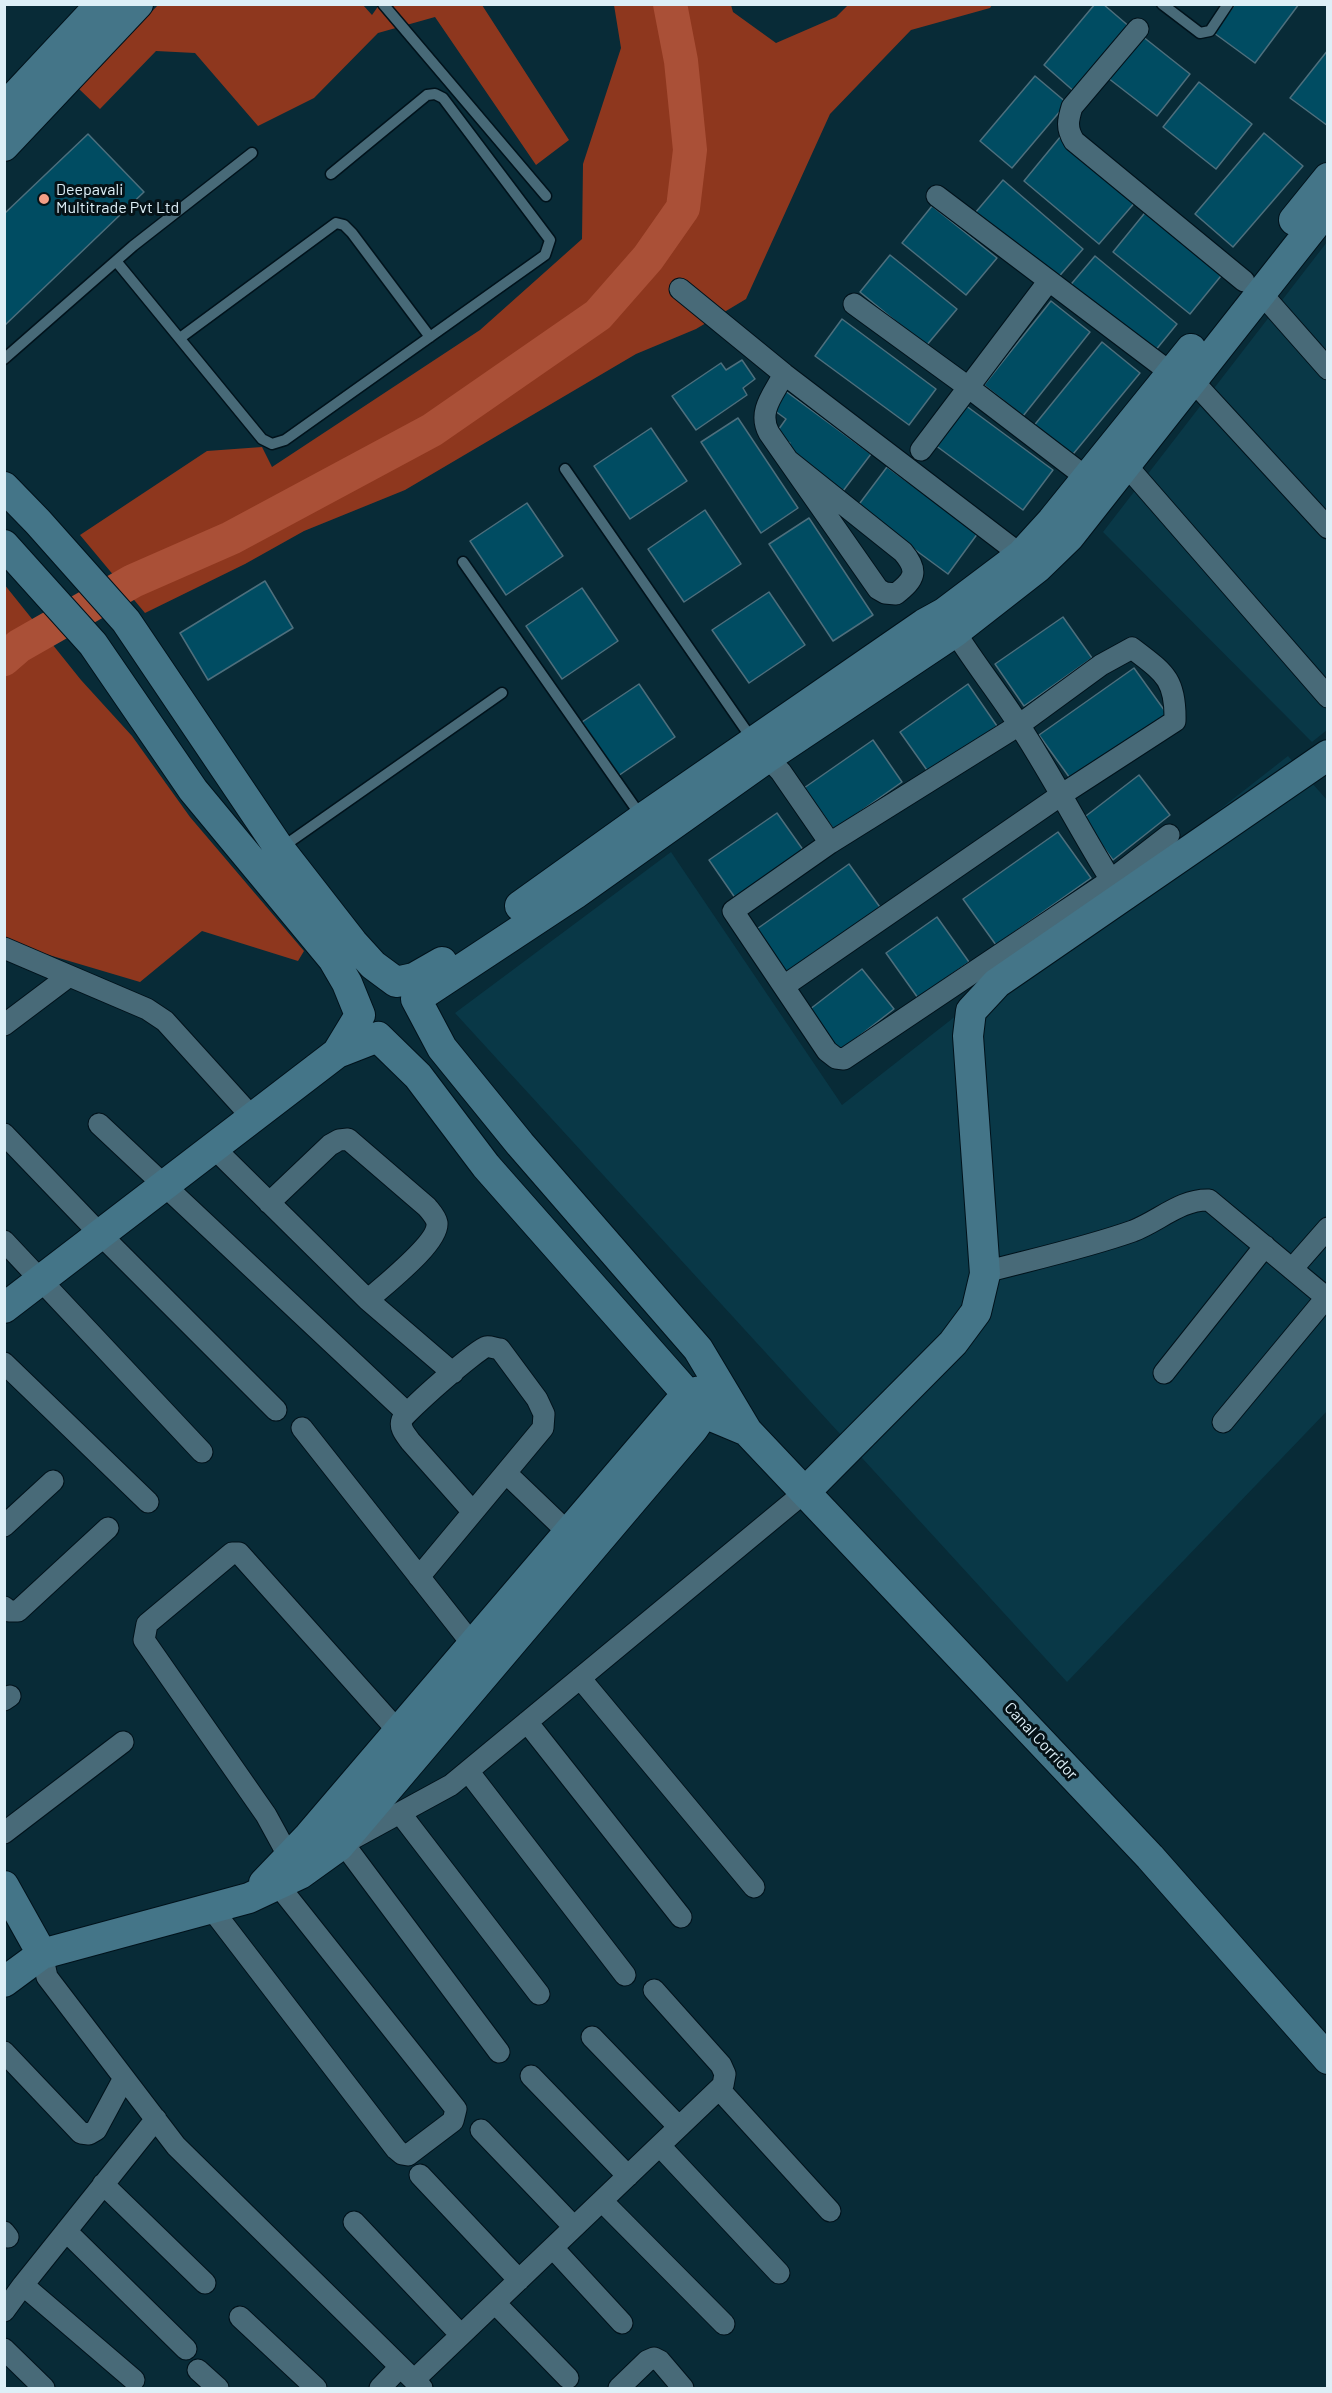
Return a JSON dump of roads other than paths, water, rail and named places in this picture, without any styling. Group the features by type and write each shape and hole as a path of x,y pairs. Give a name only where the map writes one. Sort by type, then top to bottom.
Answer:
{"street":[{"path":"4,108 100,4"},
{"path":"4,146 138,4"},
{"path":"1138,28 1072,107 1067,123 1070,135 1074,141 1253,287 1328,369"},
{"path":"406,990 575,894 924,624 950,623 1035,551 1087,478 1181,377 1253,287 1328,178"},
{"path":"937,196 1048,282 1181,377 1328,528"},
{"path":"1253,287 1326,212"},
{"path":"921,450 1048,282"},
{"path":"680,289 784,374 1035,551"},
{"path":"854,304 1087,478"},
{"path":"784,374 765,410 763,421 789,461 878,589 885,593 896,594 908,585 914,572 913,564 903,552 789,461"},
{"path":"1035,551 1069,537 1126,465 1181,377"},
{"path":"1126,465 1328,697"},
{"path":"4,487 126,621 279,849 353,944 373,965 406,990 442,1048 520,1144 698,1349 747,1431"},
{"path":"14,555 93,644 194,790 333,959 369,1026 418,1076 486,1166 696,1403 747,1431"},
{"path":"950,623 1019,725 1111,880"},
{"path":"784,986 1060,795 1175,721 1176,702 1166,674 1132,648 1101,665 1019,725 830,843 733,911 827,1051 836,1058 844,1059 1111,880 1169,836"},
{"path":"406,990 414,978 439,965 643,818 761,750"},
{"path":"761,750 782,772 830,843"},
{"path":"4,1982 42,1954 249,1898 300,1874 341,1845 451,1785 805,1491 953,1343 976,1312 985,1272 968,1036 971,1011 997,983 1328,755"},
{"path":"4,948 147,1009 165,1021 252,1117"},
{"path":"4,1025 69,976"},
{"path":"386,981 406,990 416,1018 406,1033 387,1039 369,1026 363,995 370,988 386,981"},
{"path":"4,1308 337,1053 369,1026"},
{"path":"99,1124 407,1413"},
{"path":"4,1134 100,1234 276,1410"},
{"path":"269,1203 330,1145 339,1140 348,1139 427,1207 435,1216 437,1225 431,1243 368,1300"},
{"path":"213,1147 368,1300 453,1373"},
{"path":"985,1272 1136,1230 1196,1200 1209,1200 1327,1299 1223,1422"},
{"path":"1292,1269 1328,1228"},
{"path":"4,1241 202,1452"},
{"path":"1164,1373 1265,1245"},
{"path":"419,1577 543,1428 544,1414 537,1399 500,1349 487,1347 478,1352 407,1413 401,1422 402,1430 473,1512"},
{"path":"4,1363 148,1502"},
{"path":"249,1898 408,1742 696,1403 722,1387"},
{"path":"302,1428 473,1645"},
{"name":"Canal Corridor","path":"747,1431 1150,1857 1328,2059"},
{"path":"506,1473 579,1542"},
{"path":"4,1526 53,1481"},
{"path":"4,1608 9,1611 18,1611 108,1528"},
{"path":"341,1845 473,1645 579,1542"},
{"path":"289,1857 266,1815 144,1640 147,1624 232,1553 239,1553 408,1742"},
{"path":"580,1678 754,1887"},
{"path":"527,1722 681,1917"},
{"path":"4,1833 123,1742"},
{"path":"468,1771 625,1975"},
{"path":"400,1813 539,1994"},
{"path":"341,1845 499,2052"},
{"path":"212,1908 396,2149 408,2155 453,2121 456,2109 278,1884"},
{"path":"4,1886 42,1954 47,1977 176,2146 412,2378"},
{"path":"380,2388 412,2378 460,2336 723,2085 725,2074 721,2065 654,1990"},
{"path":"592,2037 679,2127"},
{"path":"4,2052 81,2133 88,2134 96,2130 124,2078"},
{"path":"531,2076 628,2176"},
{"path":"719,2089 830,2211"},
{"path":"4,2311 156,2119"},
{"path":"481,2130 574,2227"},
{"path":"660,2146 779,2273"},
{"path":"420,2175 519,2280"},
{"path":"103,2184 205,2283"},
{"path":"602,2201 724,2324"},
{"path":"354,2222 460,2336"},
{"path":"66,2231 186,2349"},
{"path":"553,2248 622,2323"},
{"path":"23,2285 134,2380"},
{"path":"495,2303 568,2378"},
{"path":"240,2317 316,2388"},
{"path":"4,2349 44,2388"},
{"path":"619,2388 647,2361 654,2358 660,2361 683,2388"},
{"path":"198,2370 218,2388"}],"lane":[{"path":"383,4 546,196"},
{"path":"1162,4 1200,33 1210,31 1228,4"},
{"path":"116,261 262,439 272,444 285,440 545,255 550,240 443,98 435,94 427,95 331,174"},
{"path":"4,359 116,261 252,153"},
{"path":"180,338 336,223 345,225 352,233 430,337"},
{"path":"566,469 761,750"},
{"path":"463,562 643,818"},
{"path":"279,849 502,693"}],"waterway":[{"path":"4,659 19,646 133,581 231,538 432,430 598,315 648,258 683,208 690,150 681,61 670,4"}],"place":[{"name":"Deepavali Multitrade Pvt Ltd","path":"44,199"}]}
